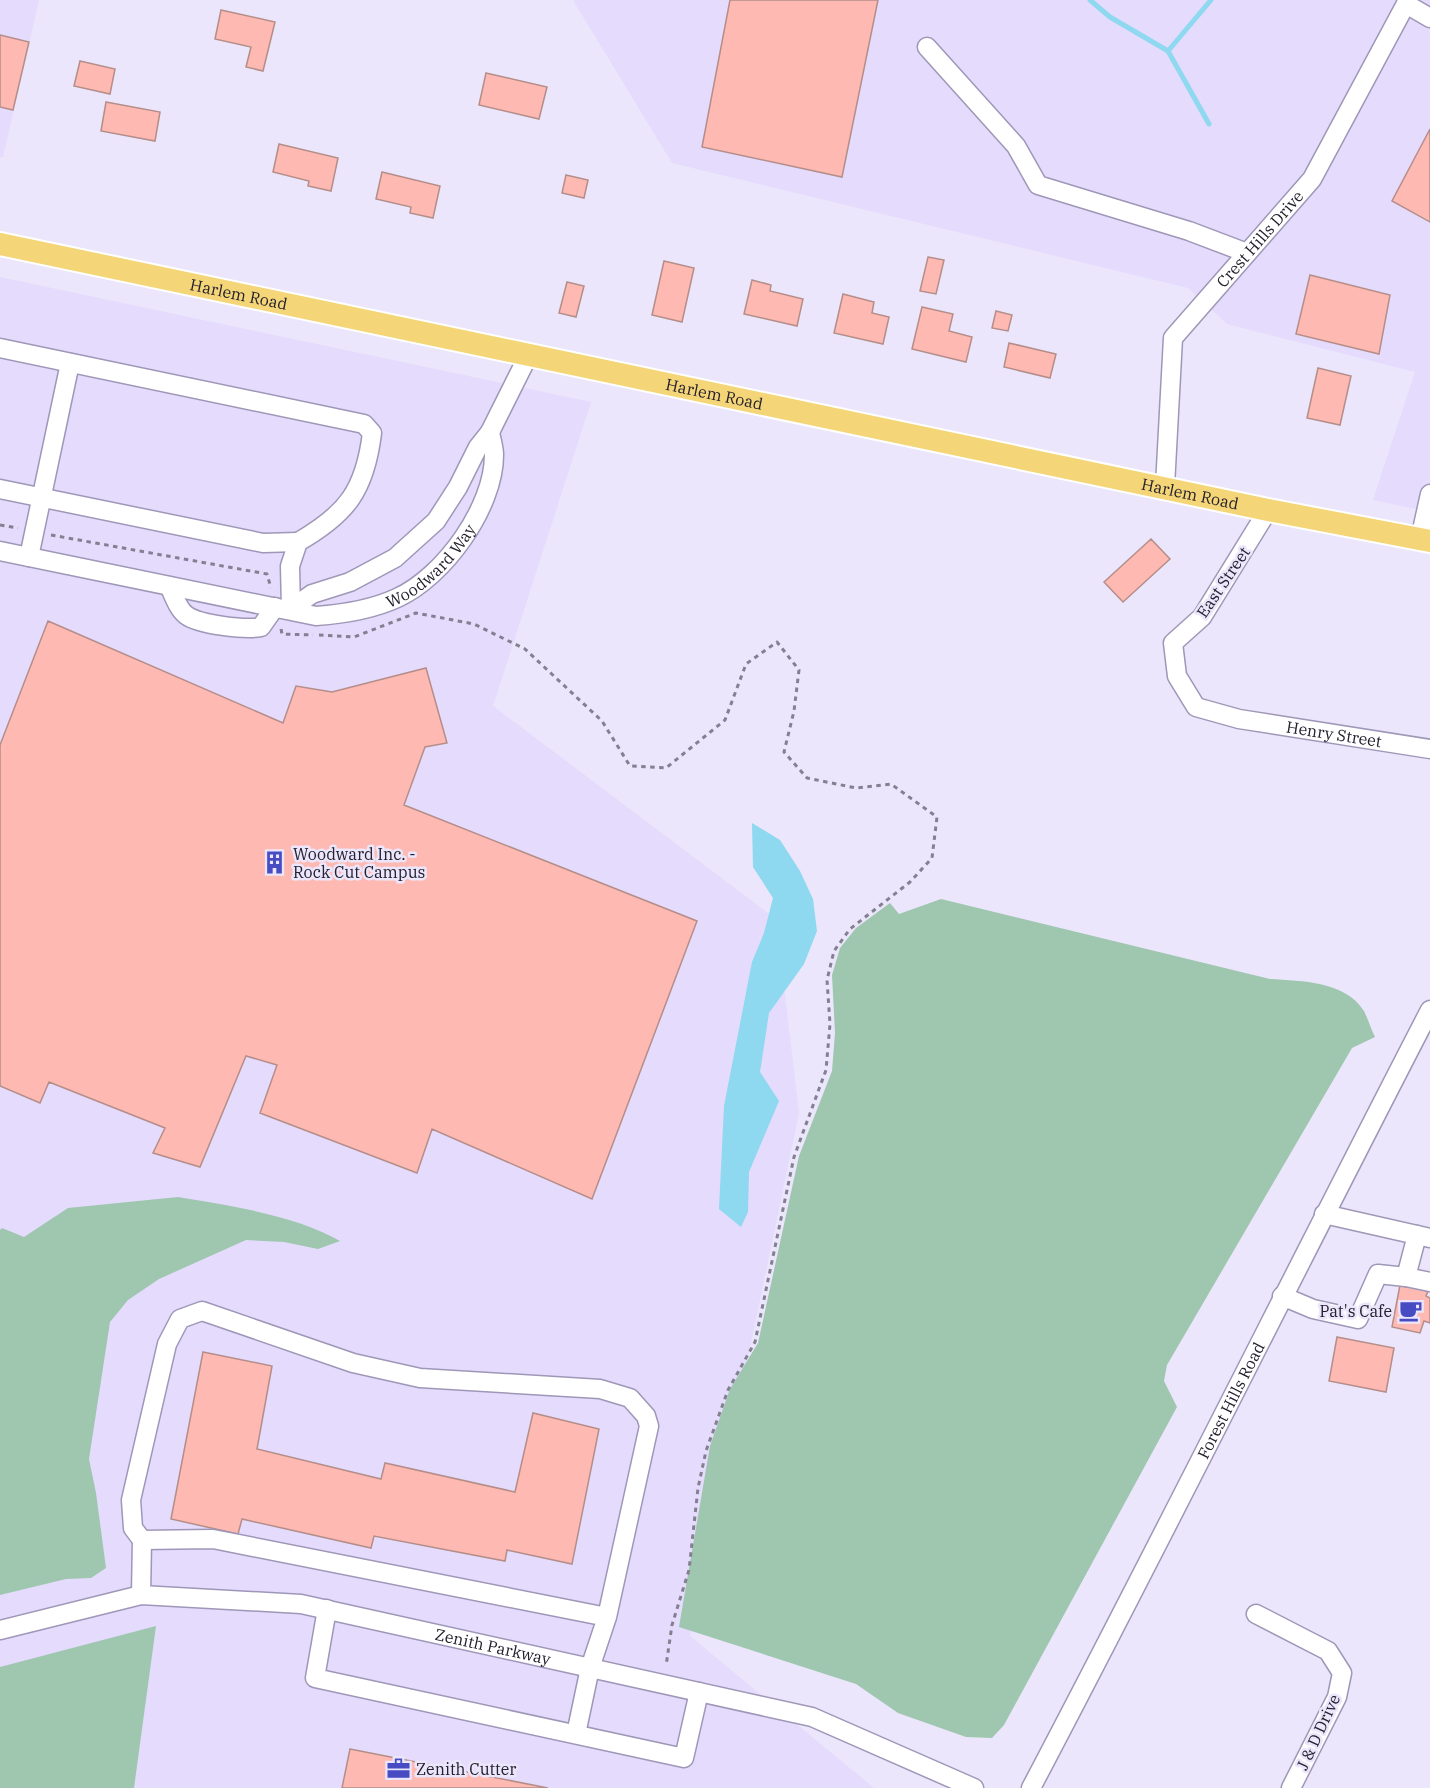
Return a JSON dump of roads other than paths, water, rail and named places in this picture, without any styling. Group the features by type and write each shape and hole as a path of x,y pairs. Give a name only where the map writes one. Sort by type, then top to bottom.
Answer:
{"main road":[{"name":"Harlem Road","path":"0,244 1165,486 1268,510 1425,540"}],"street":[{"path":"1407,2 1430,18"},
{"name":"Crest Hills Drive","path":"1165,486 1173,338 1312,179 1407,2"},
{"path":"927,46 1016,147 1038,185 1189,231 1247,253"},
{"path":"0,348 364,424 372,433 368,463 354,495 327,525 298,542 263,543 0,489"},
{"name":"Woodward Way","path":"283,608 372,571 417,540 447,505 478,447 490,432 529,354"},
{"path":"29,557 70,363"},
{"name":"Woodward Way","path":"0,550 316,616 349,613 379,606 400,597 428,578 452,552 478,511 490,482 494,454 490,432"},
{"path":"1425,540 1430,494"},
{"name":"East Street","path":"1239,719 1196,707 1177,676 1173,643 1202,617 1268,510"},
{"path":"170,586 186,615 198,620 249,629 261,627 283,608 290,566 298,542"},
{"name":"Henry Street","path":"1239,719 1430,749"},
{"name":"Forest Hills Road","path":"1031,1788 1142,1577 1282,1296 1430,1010"},
{"path":"1324,1214 1423,1236 1406,1277"},
{"path":"1282,1296 1312,1310 1358,1319 1378,1274 1430,1282"},
{"path":"141,1595 142,1540 133,1528 130,1500 167,1344 180,1319 202,1311 353,1363 420,1378 600,1389 630,1398 646,1416 649,1426 608,1617 590,1668 576,1734"},
{"path":"142,1540 213,1539 608,1617"},
{"name":"Zenith Parkway","path":"0,1630 141,1595 302,1604 812,1717 974,1788"},
{"path":"327,1609 315,1678 684,1758 699,1692"},
{"name":"J & D Drive","path":"1256,1614 1328,1651 1342,1673 1337,1697 1291,1788"}],"water":[{"path":"752,823 780,840 800,871 813,899 817,931 804,964 769,1013 760,1072 779,1101 749,1172 748,1212 741,1227 719,1209 724,1106 752,962 764,933 773,898 753,867"}],"waterway":[{"path":"1090,0 1110,17 1168,51 1209,124"},
{"path":"1168,51 1211,0"}],"place":[{"name":"Woodward Inc. - Rock Cut Campus","path":"275,863"},
{"name":"Pat's Cafe","path":"1410,1311"},
{"name":"Zenith Cutter","path":"398,1769"}]}
